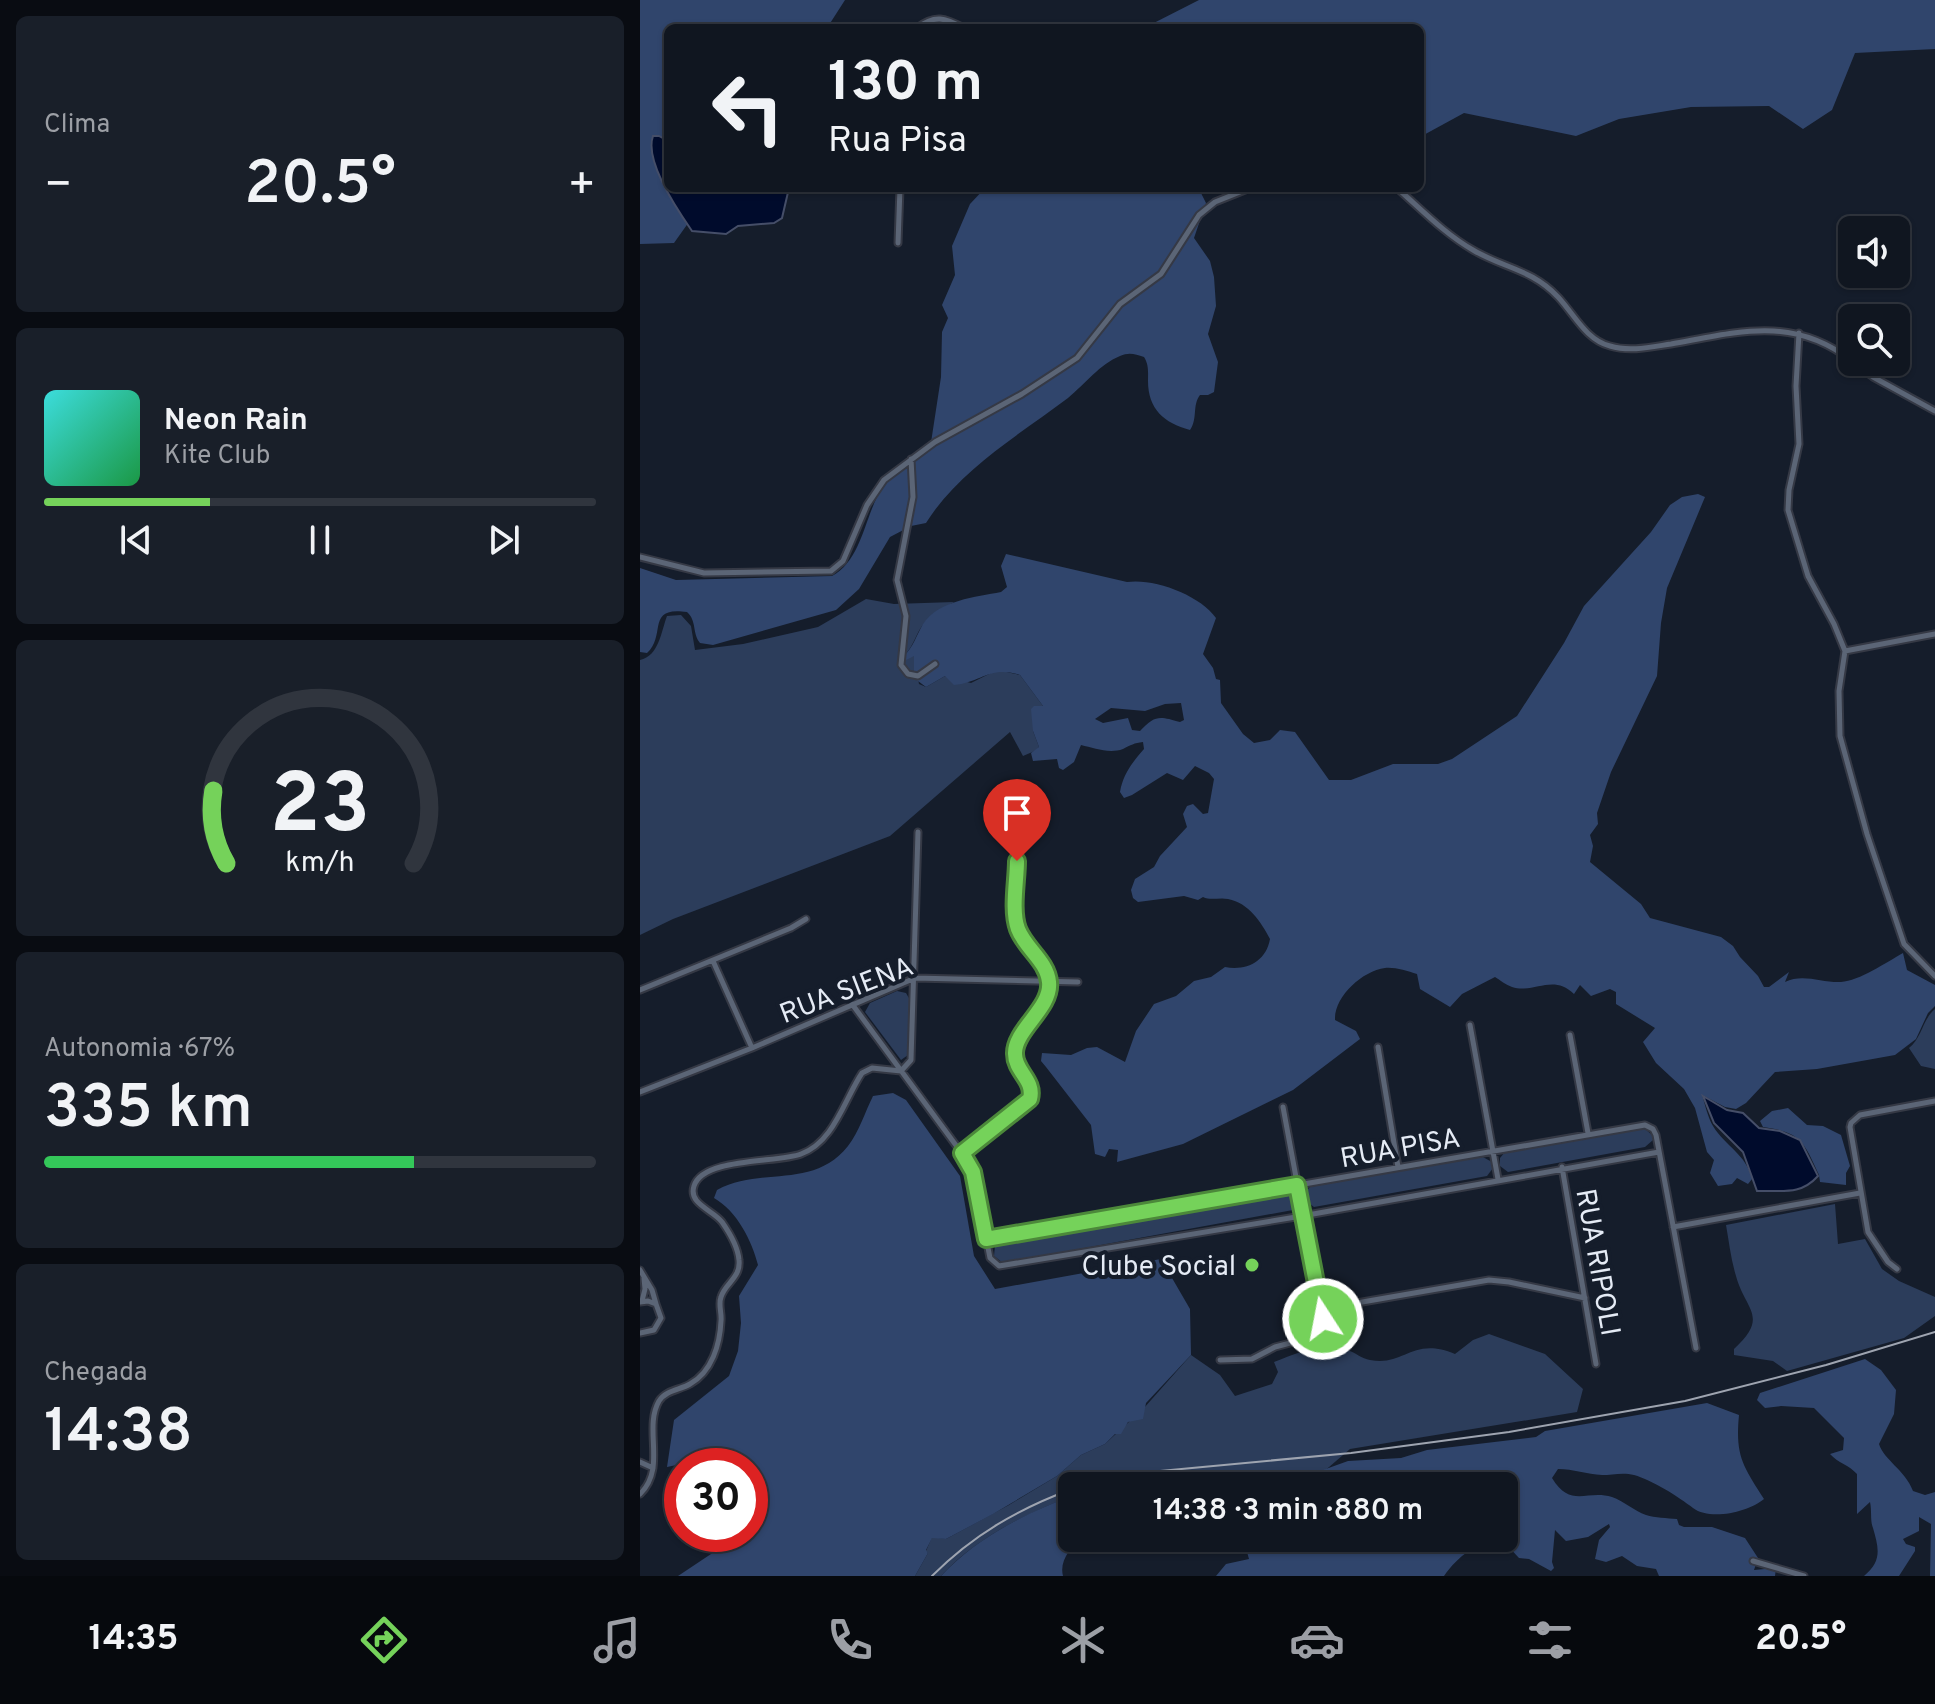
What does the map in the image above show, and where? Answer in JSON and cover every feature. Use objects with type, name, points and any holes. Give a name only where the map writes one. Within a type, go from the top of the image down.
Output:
[{"type":"street","points":[[924,24],[941,17],[956,24]]},
{"type":"street","points":[[898,243],[900,192]]},
{"type":"street","points":[[640,557],[704,573],[831,571],[843,561],[878,487],[911,458],[967,422],[1022,394],[1077,358],[1120,304],[1161,274],[1199,215],[1215,202],[1240,192]]},
{"type":"street","points":[[1402,192],[1473,251],[1542,281],[1597,342],[1629,349],[1765,329],[1799,333],[1838,352]]},
{"type":"street","points":[[1799,333],[1796,386],[1798,458],[1789,490],[1788,510],[1808,576],[1845,651],[1838,706],[1842,749],[1850,780],[1904,944],[1935,976]]},
{"type":"street","points":[[1873,376],[1934,409]]},
{"type":"street","points":[[911,458],[913,497],[897,580],[906,616],[901,665],[908,674],[918,676],[935,664]]},
{"type":"street","points":[[1845,651],[1935,634]]},
{"type":"street","points":[[962,1153],[1030,1099],[1030,1084],[1014,1055],[1016,1045],[1046,999],[1049,981],[1040,960],[1018,929],[1018,833],[1012,799],[1006,789]]},
{"type":"street","points":[[640,1494],[647,1488],[653,1468],[655,1418],[659,1402],[664,1396],[690,1385],[709,1364],[720,1334],[721,1297],[735,1279],[739,1267],[736,1249],[721,1220],[697,1202],[693,1194],[695,1183],[705,1174],[728,1165],[805,1153],[828,1134],[862,1073],[872,1068],[901,1071],[909,1065],[913,1053],[918,832]]},
{"type":"street","points":[[640,990],[806,919]]},
{"type":"street","points":[[713,961],[752,1048]]},
{"type":"street","name":"RUA SIENA","points":[[640,1092],[915,978],[1078,982]]},
{"type":"street","points":[[852,1004],[973,1172],[990,1258],[996,1264],[1004,1266],[1302,1216],[1659,1152],[1696,1348]]},
{"type":"street","points":[[1470,1025],[1498,1179]]},
{"type":"street","points":[[1570,1035],[1588,1133]]},
{"type":"street","points":[[1378,1047],[1398,1167]]},
{"type":"street","points":[[1897,1269],[1888,1262],[1868,1232],[1850,1133],[1851,1123],[1866,1114],[1935,1101]]},
{"type":"street","points":[[1220,1360],[1252,1359],[1284,1344],[1313,1337],[1321,1328],[1322,1309],[1283,1107]]},
{"type":"street","name":"RUA PISA","points":[[986,1239],[1645,1125],[1653,1129],[1659,1152]]},
{"type":"street","name":"RUA RIPOLI","points":[[1562,1167],[1596,1364]]},
{"type":"street","points":[[1673,1227],[1860,1193]]},
{"type":"street","points":[[640,1270],[661,1313],[659,1326],[640,1333]]},
{"type":"street","points":[[643,1277],[645,1289],[641,1302],[656,1304]]},
{"type":"street","points":[[1322,1309],[1489,1280],[1585,1298]]},
{"type":"street","points":[[640,1462],[653,1468]]},
{"type":"street","points":[[1753,1561],[1804,1576]]},
{"type":"shaded area","points":[[640,0],[845,0],[830,24],[664,24],[664,192],[710,192],[674,243],[640,244]]},
{"type":"shaded area","points":[[1199,0],[1935,0],[1935,49],[1855,53],[1832,110],[1803,129],[1769,106],[1691,107],[1619,119],[1576,136],[1464,113],[1424,135],[1424,24],[1152,24]]},
{"type":"shaded area","points":[[653,136],[664,139],[664,184],[653,159]]},
{"type":"shaded area","points":[[668,192],[788,192],[782,218],[774,223],[738,226],[726,234],[692,231]]},
{"type":"shaded area","points":[[981,192],[1200,192],[1206,203],[1194,238],[1210,261],[1214,277],[1216,306],[1208,334],[1218,362],[1214,392],[1200,395],[1190,430],[1165,419],[1154,407],[1144,357],[1132,354],[1120,356],[973,470],[955,486],[926,523],[911,526],[890,537],[859,589],[836,610],[713,645],[700,643],[687,612],[674,611],[661,618],[653,646],[647,653],[640,652],[640,568],[676,580],[832,576],[849,561],[882,488],[901,469],[930,449],[941,377],[942,332],[948,318],[942,305],[955,275],[952,246],[970,204]]},
{"type":"shaded area","points":[[1698,494],[1705,497],[1667,588],[1657,676],[1611,772],[1597,813],[1598,824],[1590,835],[1593,846],[1590,862],[1641,904],[1650,918],[1721,937],[1733,946],[1764,987],[1769,987],[1789,972],[1785,982],[1799,978],[1848,981],[1903,953],[1907,970],[1935,985],[1935,1006],[1928,1013],[1916,1039],[1895,1055],[1817,1069],[1775,1072],[1746,1103],[1736,1109],[1702,1095],[1713,1126],[1741,1157],[1752,1179],[1748,1184],[1737,1178],[1732,1184],[1718,1186],[1710,1173],[1714,1160],[1707,1152],[1695,1108],[1684,1089],[1656,1063],[1643,1042],[1655,1028],[1616,1004],[1616,992],[1610,989],[1591,996],[1580,985],[1574,994],[1551,984],[1520,988],[1495,977],[1462,994],[1450,1007],[1420,989],[1417,974],[1385,968],[1367,974],[1351,986],[1336,1011],[1335,1020],[1356,1031],[1360,1039],[1293,1090],[1183,1144],[1117,1162],[1118,1150],[1109,1149],[1105,1157],[1095,1154],[1091,1125],[1041,1061],[1042,1053],[1071,1055],[1097,1047],[1125,1062],[1136,1031],[1154,1004],[1176,996],[1194,981],[1211,977],[1225,967],[1240,968],[1254,963],[1264,954],[1270,939],[1254,914],[1235,901],[1203,897],[1198,900],[1184,896],[1138,902],[1133,898],[1131,890],[1135,879],[1154,867],[1187,827],[1183,814],[1187,806],[1193,804],[1203,814],[1208,813],[1214,779],[1209,773],[1195,766],[1183,780],[1167,773],[1124,798],[1120,792],[1123,780],[1144,749],[1143,742],[1112,751],[1081,745],[1074,762],[1063,770],[1059,768],[1057,759],[1033,761],[1031,753],[1039,747],[1033,731],[1031,709],[1043,706],[1020,675],[993,673],[954,685],[945,676],[926,687],[914,678],[914,656],[904,661],[903,657],[930,616],[959,601],[1001,592],[1007,587],[1001,566],[1006,554],[1176,590],[1199,602],[1216,618],[1203,654],[1213,668],[1216,679],[1220,680],[1221,703],[1243,734],[1254,743],[1270,740],[1280,730],[1295,732],[1329,780],[1351,780],[1393,764],[1438,764],[1452,759],[1517,716],[1584,606],[1651,532],[1670,505],[1682,497]],"holes":[[[1181,703],[1184,720],[1158,718],[1140,731],[1132,730],[1128,718],[1103,723],[1095,719],[1111,708],[1145,711],[1165,704]]]},
{"type":"shaded area","points":[[866,599],[894,604],[954,602],[928,619],[903,657],[914,655],[919,684],[926,687],[945,676],[971,683],[997,670],[1020,675],[1043,706],[1033,731],[1039,747],[1037,750],[1023,756],[1010,732],[890,836],[673,919],[640,935],[640,660],[655,649],[667,616],[681,615],[691,626],[695,650],[743,644],[818,627]]},
{"type":"shaded area","points":[[897,991],[906,993],[910,1000],[908,1055],[901,1060],[865,1012],[870,1003]]},
{"type":"shaded area","points":[[1935,1009],[1935,1069],[1921,1066],[1909,1048]]},
{"type":"shaded area","points":[[893,1093],[906,1100],[960,1176],[974,1256],[995,1289],[1161,1259],[1190,1309],[1191,1355],[1146,1403],[1143,1419],[1128,1422],[1121,1434],[1115,1434],[1105,1444],[1081,1455],[1057,1476],[993,1514],[946,1539],[932,1538],[926,1550],[928,1553],[915,1576],[678,1576],[714,1552],[768,1552],[768,1448],[670,1448],[674,1420],[729,1376],[738,1351],[741,1323],[739,1296],[758,1265],[742,1227],[730,1211],[714,1198],[717,1190],[752,1179],[803,1173],[834,1160],[848,1146],[859,1128],[873,1096]]},
{"type":"shaded area","points":[[1703,1096],[1727,1110],[1743,1113],[1759,1128],[1780,1131],[1800,1140],[1818,1176],[1797,1189],[1757,1191],[1743,1152],[1714,1123]]},
{"type":"shaded area","points":[[1788,1108],[1807,1125],[1823,1126],[1841,1135],[1850,1166],[1846,1173],[1846,1185],[1820,1182],[1800,1140],[1786,1132],[1763,1127],[1760,1121],[1772,1111]]},
{"type":"shaded area","points":[[1643,1127],[1653,1140],[1645,1147],[1508,1172],[1500,1166],[1500,1158],[1505,1152]]},
{"type":"shaded area","points":[[1481,1156],[1492,1162],[1493,1168],[1487,1176],[1314,1207],[1306,1201],[1306,1191],[1310,1187]]},
{"type":"shaded area","points":[[1287,1191],[1297,1198],[1293,1210],[1003,1263],[994,1256],[995,1246],[999,1243]]},
{"type":"shaded area","points":[[1835,1204],[1838,1244],[1865,1239],[1882,1269],[1899,1281],[1935,1297],[1935,1316],[1904,1338],[1787,1371],[1773,1361],[1734,1355],[1734,1349],[1745,1338],[1753,1320],[1734,1270],[1726,1225]]},
{"type":"shaded area","points":[[1489,1334],[1545,1354],[1583,1389],[1577,1412],[1350,1449],[1323,1472],[1062,1472],[1081,1455],[1105,1444],[1144,1408],[1191,1355],[1220,1375],[1235,1396],[1272,1384],[1278,1372],[1274,1362],[1310,1350],[1338,1348],[1382,1361],[1428,1348],[1455,1354],[1473,1340]]},
{"type":"shaded area","points":[[1865,1359],[1881,1370],[1896,1390],[1894,1414],[1879,1444],[1882,1450],[1913,1491],[1925,1495],[1935,1492],[1935,1576],[1930,1576],[1931,1524],[1919,1517],[1919,1531],[1903,1539],[1906,1544],[1915,1547],[1915,1551],[1899,1576],[1864,1576],[1876,1560],[1877,1542],[1870,1502],[1857,1514],[1857,1474],[1830,1454],[1843,1450],[1844,1438],[1814,1408],[1765,1408],[1757,1400],[1760,1393]]},
{"type":"shaded area","points":[[1707,1403],[1739,1415],[1738,1441],[1742,1460],[1764,1499],[1749,1508],[1719,1514],[1700,1512],[1657,1485],[1630,1474],[1602,1475],[1558,1469],[1552,1478],[1573,1496],[1612,1497],[1646,1515],[1677,1519],[1679,1525],[1684,1527],[1712,1527],[1745,1538],[1758,1558],[1754,1570],[1776,1568],[1775,1576],[1659,1576],[1656,1569],[1637,1566],[1622,1556],[1606,1562],[1595,1559],[1599,1540],[1610,1527],[1609,1524],[1588,1537],[1566,1541],[1555,1530],[1554,1568],[1551,1571],[1529,1559],[1519,1558],[1513,1552],[1518,1552],[1518,1472],[1322,1472],[1348,1461],[1401,1458],[1427,1450],[1536,1437],[1545,1431]]},
{"type":"shaded area","points":[[1057,1476],[1058,1502],[1002,1528],[970,1550],[941,1576],[915,1576],[928,1553],[926,1551],[932,1537],[946,1539]]},
{"type":"shaded area","points":[[1058,1501],[1058,1552],[1069,1552],[1063,1565],[1063,1576],[941,1576],[969,1550],[1036,1510]]},
{"type":"shaded area","points":[[1247,1552],[1469,1552],[1444,1576],[1216,1576],[1226,1564],[1249,1559]]},
{"type":"railway","points":[[1149,1472],[1351,1453],[1509,1432],[1685,1401],[1826,1365],[1935,1332]]},
{"type":"railway","points":[[932,1576],[997,1525],[1058,1495]]},
{"type":"place","name":"Clube Social","points":[[1252,1265]]},
{"type":"route","points":[[1017,861],[1018,929],[1040,960],[1049,988],[1046,999],[1016,1045],[1014,1055],[1032,1089],[1030,1099],[962,1153],[973,1172],[986,1239],[1297,1185],[1323,1319]]}]
